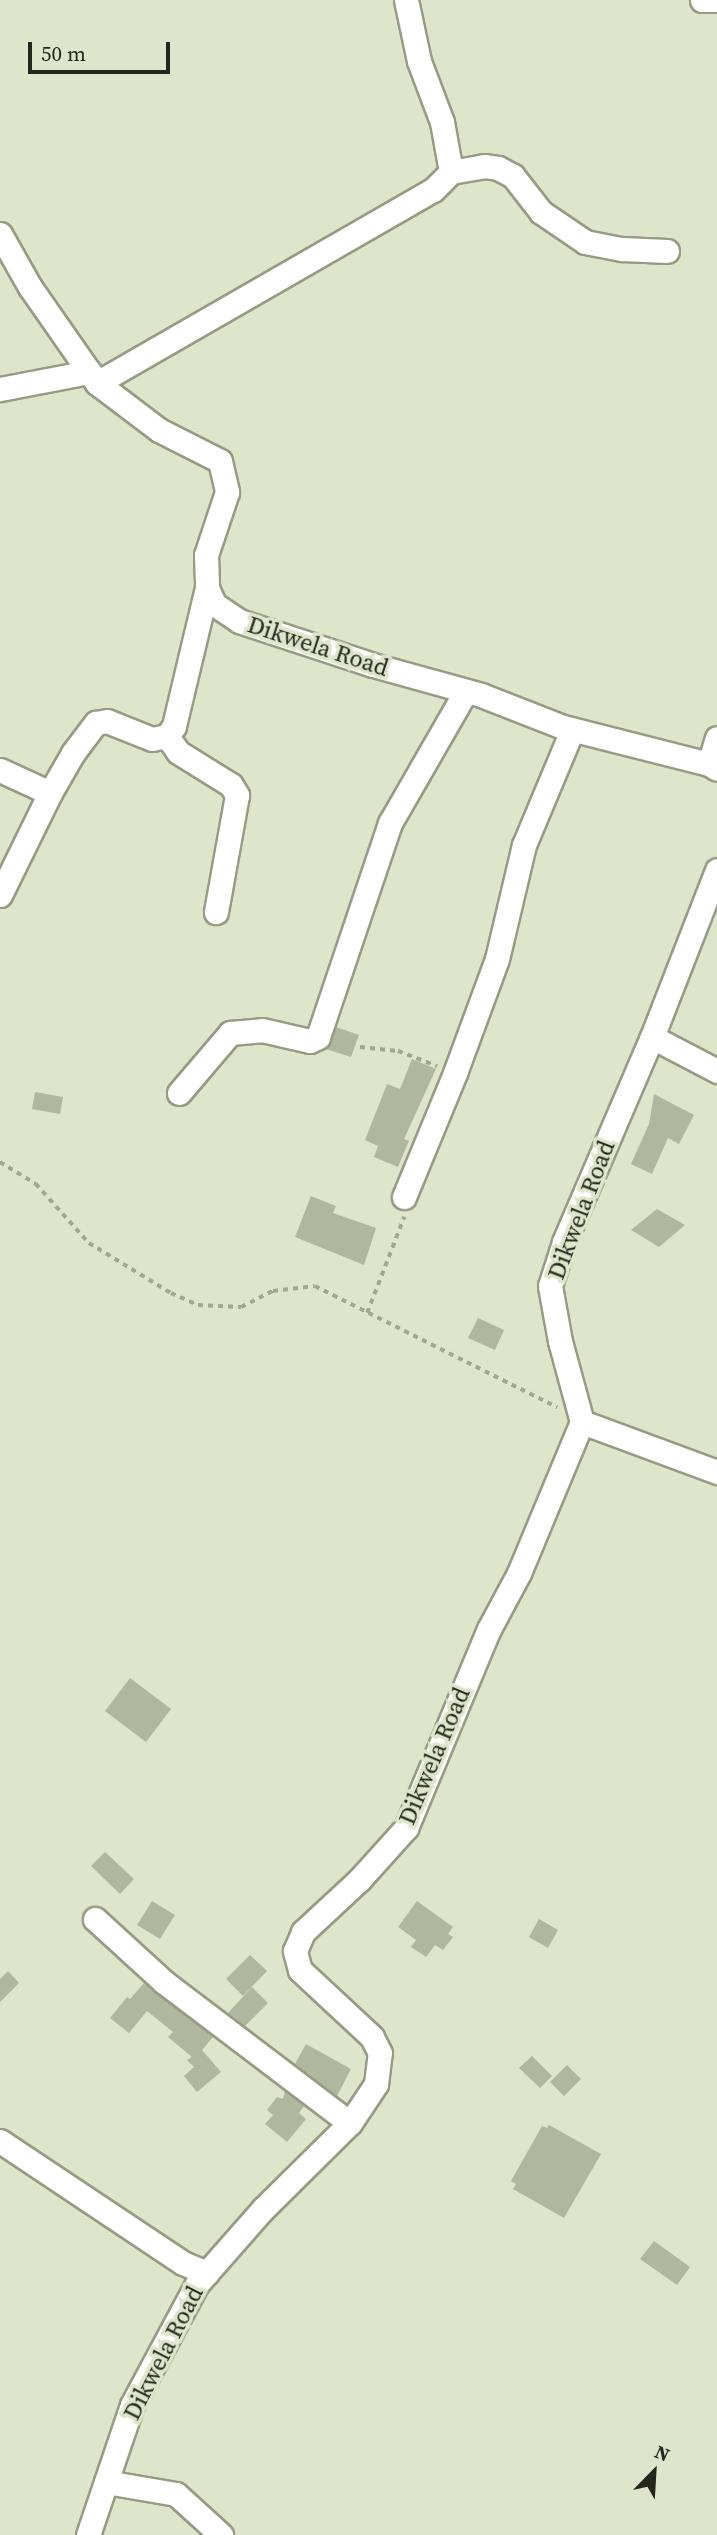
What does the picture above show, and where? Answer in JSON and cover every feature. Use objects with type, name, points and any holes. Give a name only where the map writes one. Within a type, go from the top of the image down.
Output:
[{"type":"street","points":[[406,0],[419,61],[442,122],[451,172]]},
{"type":"street","points":[[702,0],[717,0]]},
{"type":"street","points":[[0,389],[93,377],[433,190],[451,172],[484,166],[498,168],[513,176],[541,212],[585,242],[622,249],[667,251]]},
{"type":"street","points":[[0,234],[30,287],[93,377],[159,430],[220,461],[227,492],[206,555],[207,588],[174,726],[167,736],[152,739],[107,721],[96,723],[73,753],[50,793],[0,895]]},
{"type":"street","name":"Dikwela Road","points":[[207,588],[214,604],[239,621],[373,665],[466,691],[572,730],[713,766]]},
{"type":"street","points":[[179,1093],[230,1033],[262,1030],[310,1041],[318,1037],[390,823],[466,691]]},
{"type":"street","points":[[404,1197],[455,1073],[497,959],[524,845],[572,730]]},
{"type":"street","points":[[167,736],[178,752],[231,785],[237,795],[216,912]]},
{"type":"street","points":[[713,766],[717,738]]},
{"type":"street","points":[[0,770],[50,793]]},
{"type":"street","name":"Dikwela Road","points":[[88,2535],[132,2405],[197,2284],[263,2209],[350,2123],[376,2084],[380,2053],[372,2037],[300,1970],[295,1951],[303,1932],[360,1879],[406,1828],[489,1629],[519,1573],[582,1423],[560,1341],[550,1286],[564,1242],[652,1037],[717,870]]},
{"type":"street","points":[[652,1037],[717,1071]]},
{"type":"street","points":[[582,1423],[717,1472]]},
{"type":"street","points":[[95,1919],[164,1982],[350,2123]]},
{"type":"street","points":[[0,2141],[183,2263],[207,2273]]},
{"type":"street","points":[[106,2482],[176,2494],[221,2535]]},
{"type":"path","points":[[360,1047],[398,1051],[455,1073]]},
{"type":"path","points":[[0,1162],[36,1184],[89,1243],[134,1273],[198,1305],[241,1307],[273,1292],[315,1286],[582,1423]]},
{"type":"path","points":[[367,1313],[406,1212],[404,1197]]},
{"type":"building","points":[[336,1027],[359,1035],[351,1057],[326,1049]]},
{"type":"building","points":[[412,1059],[436,1069],[404,1139],[409,1141],[398,1167],[374,1157],[378,1146],[365,1140],[387,1084],[400,1089]]},
{"type":"building","points":[[35,1092],[63,1097],[60,1114],[32,1109]]},
{"type":"building","points":[[654,1094],[694,1115],[679,1144],[668,1138],[652,1174],[631,1164],[649,1124]]},
{"type":"building","points":[[311,1196],[336,1206],[333,1213],[376,1228],[364,1265],[295,1237]]},
{"type":"building","points":[[657,1209],[685,1225],[659,1247],[631,1230]]},
{"type":"building","points":[[478,1318],[504,1330],[495,1350],[468,1338]]},
{"type":"building","points":[[130,1678],[171,1709],[146,1742],[105,1711]]},
{"type":"building","points":[[105,1852],[134,1879],[120,1894],[91,1866]]},
{"type":"building","points":[[152,1901],[175,1915],[160,1939],[137,1925]]},
{"type":"building","points":[[417,1901],[453,1927],[448,1934],[453,1937],[443,1950],[435,1945],[426,1957],[411,1947],[416,1940],[398,1927]]},
{"type":"building","points":[[539,1919],[558,1930],[548,1948],[529,1937]]},
{"type":"building","points":[[250,1955],[267,1971],[243,1996],[226,1979]]},
{"type":"building","points":[[8,1971],[19,1983],[0,2002],[0,1979]]},
{"type":"building","points":[[144,1983],[213,2037],[202,2050],[221,2072],[197,2092],[184,2076],[194,2067],[187,2060],[192,2057],[168,2037],[173,2032],[147,2011],[129,2033],[110,2018],[127,1997],[130,1999]]},
{"type":"building","points":[[252,1987],[268,2003],[245,2026],[228,2013]]},
{"type":"building","points":[[306,2044],[351,2069],[337,2096],[295,2064]]},
{"type":"building","points":[[532,2056],[552,2076],[540,2088],[519,2068]]},
{"type":"building","points":[[567,2065],[581,2079],[564,2096],[550,2082]]},
{"type":"building","points":[[285,2091],[304,2106],[299,2113],[306,2119],[287,2142],[265,2124],[273,2115],[267,2110],[277,2097],[283,2099]]},
{"type":"building","points":[[549,2125],[601,2154],[564,2218],[513,2189],[516,2184],[511,2181],[542,2126],[547,2128]]},
{"type":"building","points":[[654,2241],[690,2267],[677,2285],[640,2259]]}]
